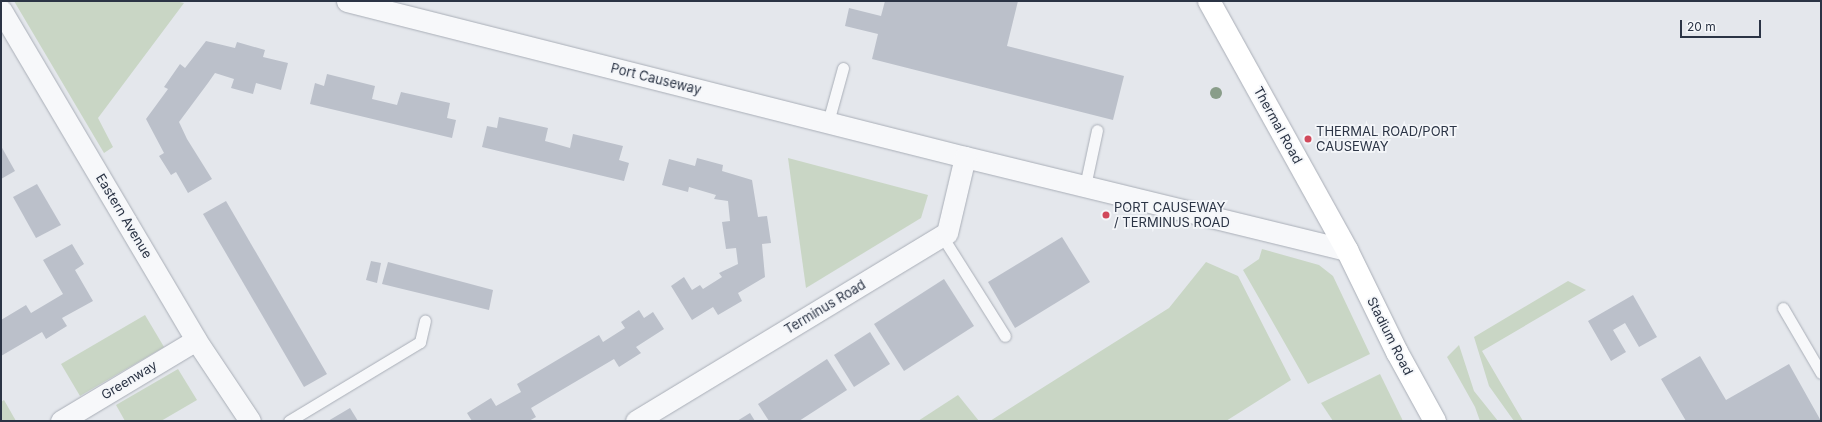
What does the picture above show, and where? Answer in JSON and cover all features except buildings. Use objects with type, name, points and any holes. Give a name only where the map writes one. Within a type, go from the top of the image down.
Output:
[{"type":"street","name":"Port Causeway","points":[[347,1],[965,158],[1295,238],[1345,248]]},
{"type":"street","name":"Thermal Road","points":[[1209,1],[1345,248]]},
{"type":"street","name":"Eastern Avenue","points":[[1,10],[196,340],[250,421]]},
{"type":"street","points":[[942,236],[947,233],[965,158]]},
{"type":"street","name":"Terminus Road","points":[[636,421],[942,236]]},
{"type":"street","name":"Stadium Road","points":[[1345,248],[1435,421]]},
{"type":"street","name":"Greenway","points":[[61,421],[196,340]]},
{"type":"lane","points":[[828,122],[843,68]]},
{"type":"lane","points":[[1085,186],[1097,130]]},
{"type":"lane","points":[[942,236],[1006,336]]},
{"type":"lane","points":[[1783,308],[1821,373]]},
{"type":"lane","points":[[289,421],[420,342],[425,321]]},
{"type":"green space","points":[[14,1],[175,1],[184,3],[98,118],[113,147],[104,153]]},
{"type":"green space","points":[[788,158],[928,195],[921,218],[806,288]]},
{"type":"green space","points":[[1262,249],[1319,265],[1333,276],[1370,354],[1308,384],[1243,270],[1259,259]]},
{"type":"green space","points":[[1206,262],[1238,276],[1291,380],[1226,421],[990,421],[1169,308]]},
{"type":"green space","points":[[1568,281],[1586,290],[1482,351],[1523,421],[1514,421],[1489,386],[1474,337]]},
{"type":"green space","points":[[145,315],[164,347],[80,396],[61,364]]},
{"type":"green space","points":[[1459,345],[1474,391],[1498,421],[1480,421],[1475,407],[1447,357]]},
{"type":"green space","points":[[178,369],[197,400],[161,421],[125,421],[116,405]]},
{"type":"green space","points":[[1380,374],[1403,421],[1333,421],[1321,403]]},
{"type":"green space","points":[[958,395],[979,421],[918,421]]},
{"type":"green space","points":[[4,400],[16,421],[1,421],[1,402]]},
{"type":"place","name":"THERMAL ROAD/PORT CAUSEWAY","points":[[1308,139]]},
{"type":"place","name":"PORT CAUSEWAY / TERMINUS ROAD","points":[[1106,215]]}]
